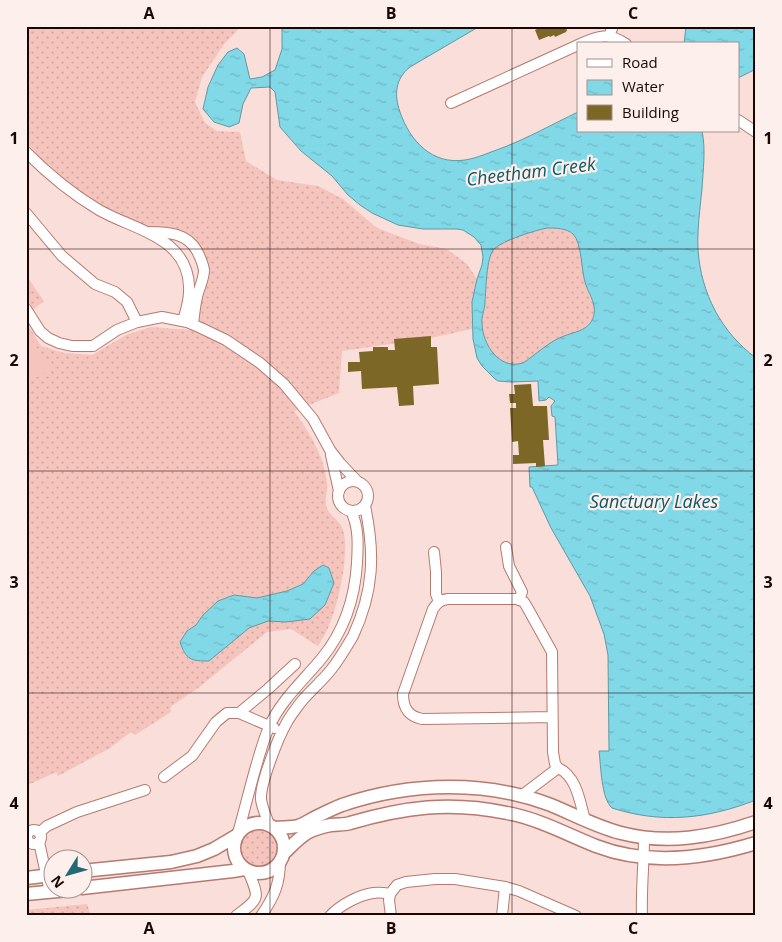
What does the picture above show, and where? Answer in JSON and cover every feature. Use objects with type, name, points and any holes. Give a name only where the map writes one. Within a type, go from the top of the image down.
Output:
[{"type":"street","points":[[584,42],[611,31],[616,38],[623,42]]},
{"type":"street","points":[[451,103],[577,45]]},
{"type":"street","points":[[740,121],[756,132]]},
{"type":"street","points":[[26,152],[46,172],[73,194],[99,210],[149,232],[164,241],[182,259],[188,271],[190,287],[188,322]]},
{"type":"street","points":[[26,213],[62,256],[96,284],[115,292],[127,302],[137,322]]},
{"type":"street","points":[[149,232],[168,232],[181,235],[194,246],[201,258],[204,270],[201,286],[188,322]]},
{"type":"street","points":[[182,259],[194,246]]},
{"type":"street","points":[[26,309],[40,331],[48,338],[72,346],[93,346],[117,330],[137,322],[162,317],[188,322],[226,340],[260,363],[284,384],[312,419],[340,463],[356,480],[367,488],[369,498],[361,509],[351,511],[342,506],[339,501],[330,450]]},
{"type":"street","points":[[338,491],[347,481],[356,480]]},
{"type":"street","points":[[261,916],[277,886],[284,846],[280,833],[272,826],[262,806],[261,794],[270,762],[287,722],[338,661],[352,637],[362,614],[369,586],[371,562],[371,544],[365,506]]},
{"type":"street","points":[[236,916],[251,905],[256,896],[256,890],[246,870],[235,858],[233,843],[269,726],[283,703],[330,648],[340,630],[354,588],[358,545],[356,522],[351,511]]},
{"type":"street","points":[[506,547],[509,566],[522,592],[519,600]]},
{"type":"street","points":[[434,552],[436,594],[439,602]]},
{"type":"street","points":[[552,717],[422,719],[408,712],[403,703],[403,694],[433,609],[439,602],[448,599],[519,600],[524,602],[552,652],[552,717],[555,764],[558,768],[564,770],[573,782],[585,820]]},
{"type":"street","points":[[340,630],[352,637]]},
{"type":"street","points":[[240,713],[268,690],[294,664]]},
{"type":"street","points":[[164,777],[192,756],[210,730],[227,713],[240,713],[283,730]]},
{"type":"street","points":[[519,815],[521,796],[558,768]]},
{"type":"street","points":[[92,870],[171,862],[190,858],[214,849],[237,834],[244,826],[252,823],[261,822],[272,826],[296,826],[328,811],[371,796],[405,790],[441,787],[494,791],[521,796],[549,804],[603,828],[644,838],[693,838],[725,832],[756,822]]},
{"type":"street","points":[[42,856],[31,839],[47,826],[78,812],[146,790]]},
{"type":"street","points":[[92,887],[233,871],[246,870],[263,873],[276,866],[304,834],[314,829],[348,824],[375,815],[424,807],[458,807],[519,815],[554,827],[596,846],[622,854],[662,859],[725,852],[756,843]]},
{"type":"street","points":[[596,846],[603,828]]},
{"type":"street","points":[[642,916],[644,838]]},
{"type":"street","points":[[26,878],[42,876]]},
{"type":"street","points":[[391,916],[390,894],[397,885],[406,882],[435,879],[455,879],[505,887],[519,891],[576,916]]},
{"type":"street","points":[[502,916],[505,887]]},
{"type":"street","points":[[26,894],[42,893]]},
{"type":"street","points":[[330,916],[337,909],[353,900],[373,893],[390,894]]},
{"type":"shaded area","points":[[53,26],[242,26],[225,43],[202,77],[195,102],[205,123],[217,131],[240,132],[246,161],[277,180],[318,186],[343,199],[377,228],[419,244],[447,249],[467,264],[477,279],[472,302],[472,329],[426,339],[342,351],[339,393],[294,411],[310,436],[323,463],[327,483],[327,509],[341,526],[345,539],[344,563],[337,602],[329,626],[318,646],[291,629],[267,632],[198,688],[173,705],[170,708],[171,712],[135,735],[132,732],[110,748],[58,776],[56,772],[26,786],[26,322],[41,346],[64,353],[92,355],[126,335],[151,327],[191,330],[198,313],[207,268],[181,233],[140,225],[108,211],[80,193],[48,167],[26,142],[26,28],[50,28]],"holes":[[[329,568],[334,583],[325,605],[286,622],[268,621],[249,628],[209,661],[193,660],[184,653],[180,642],[187,631],[196,625],[203,615],[219,601],[234,595],[257,598],[287,591],[303,584],[314,571]]]},
{"type":"shaded area","points":[[547,228],[567,231],[576,238],[584,279],[593,304],[594,316],[582,330],[523,363],[507,363],[494,354],[485,340],[483,332],[482,318],[486,298],[489,259],[494,249],[505,242]]},
{"type":"shaded area","points":[[26,275],[44,301],[26,315]]},
{"type":"shaded area","points":[[26,331],[50,369],[26,384]]},
{"type":"shaded area","points":[[253,828],[269,831],[278,843],[277,854],[271,864],[262,868],[253,867],[245,862],[239,854],[238,845],[242,836]]},
{"type":"shaded area","points":[[87,904],[91,916],[26,916],[26,910]]},
{"type":"water","name":"Sanctuary Lakes","points":[[282,26],[480,26],[410,67],[399,82],[397,99],[404,123],[416,141],[433,155],[453,161],[479,156],[521,140],[577,112],[577,132],[702,132],[704,160],[698,227],[698,250],[703,281],[708,296],[723,324],[744,348],[756,358],[756,800],[720,812],[667,818],[631,813],[612,808],[608,803],[601,773],[599,751],[609,751],[608,655],[604,634],[590,596],[551,528],[532,487],[530,487],[529,467],[558,465],[555,417],[552,416],[551,406],[555,401],[549,397],[546,400],[539,401],[538,381],[498,381],[482,366],[477,358],[473,339],[472,302],[483,257],[481,245],[474,237],[463,230],[457,229],[423,229],[398,225],[360,205],[348,195],[332,176],[301,151],[280,127],[275,92],[270,87],[251,88],[243,104],[239,123],[229,127],[214,122],[203,109],[208,87],[218,65],[228,52],[237,48],[244,54],[250,79],[262,77],[275,70],[282,49]],"holes":[[[547,228],[561,229],[573,234],[578,243],[585,282],[593,304],[594,316],[586,327],[553,341],[523,363],[507,363],[494,354],[485,340],[483,332],[482,319],[491,253],[494,249],[511,239]]]},
{"type":"water","points":[[686,26],[756,26],[756,69],[740,77],[740,42],[684,42]]},
{"type":"water","points":[[323,565],[329,568],[334,583],[325,605],[310,619],[286,622],[268,621],[249,628],[209,661],[193,660],[185,653],[180,642],[187,631],[196,625],[203,615],[218,601],[234,595],[257,598],[287,591],[303,584],[314,571]]},
{"type":"building","points":[[543,26],[565,26],[567,30],[555,37],[554,35],[539,40],[535,30]]},
{"type":"building","points":[[431,336],[431,347],[437,347],[439,384],[413,386],[414,405],[399,406],[397,387],[362,389],[361,371],[348,372],[348,362],[360,362],[359,352],[373,351],[373,347],[388,347],[388,350],[395,350],[394,339]]},
{"type":"building","points":[[531,384],[533,406],[547,406],[549,440],[543,440],[545,466],[536,467],[536,463],[513,464],[513,455],[519,455],[518,441],[512,442],[510,408],[516,408],[516,403],[510,403],[509,394],[515,394],[514,385]]},
{"type":"water label","name":"Cheetham Creek","points":[[531,172]]}]
